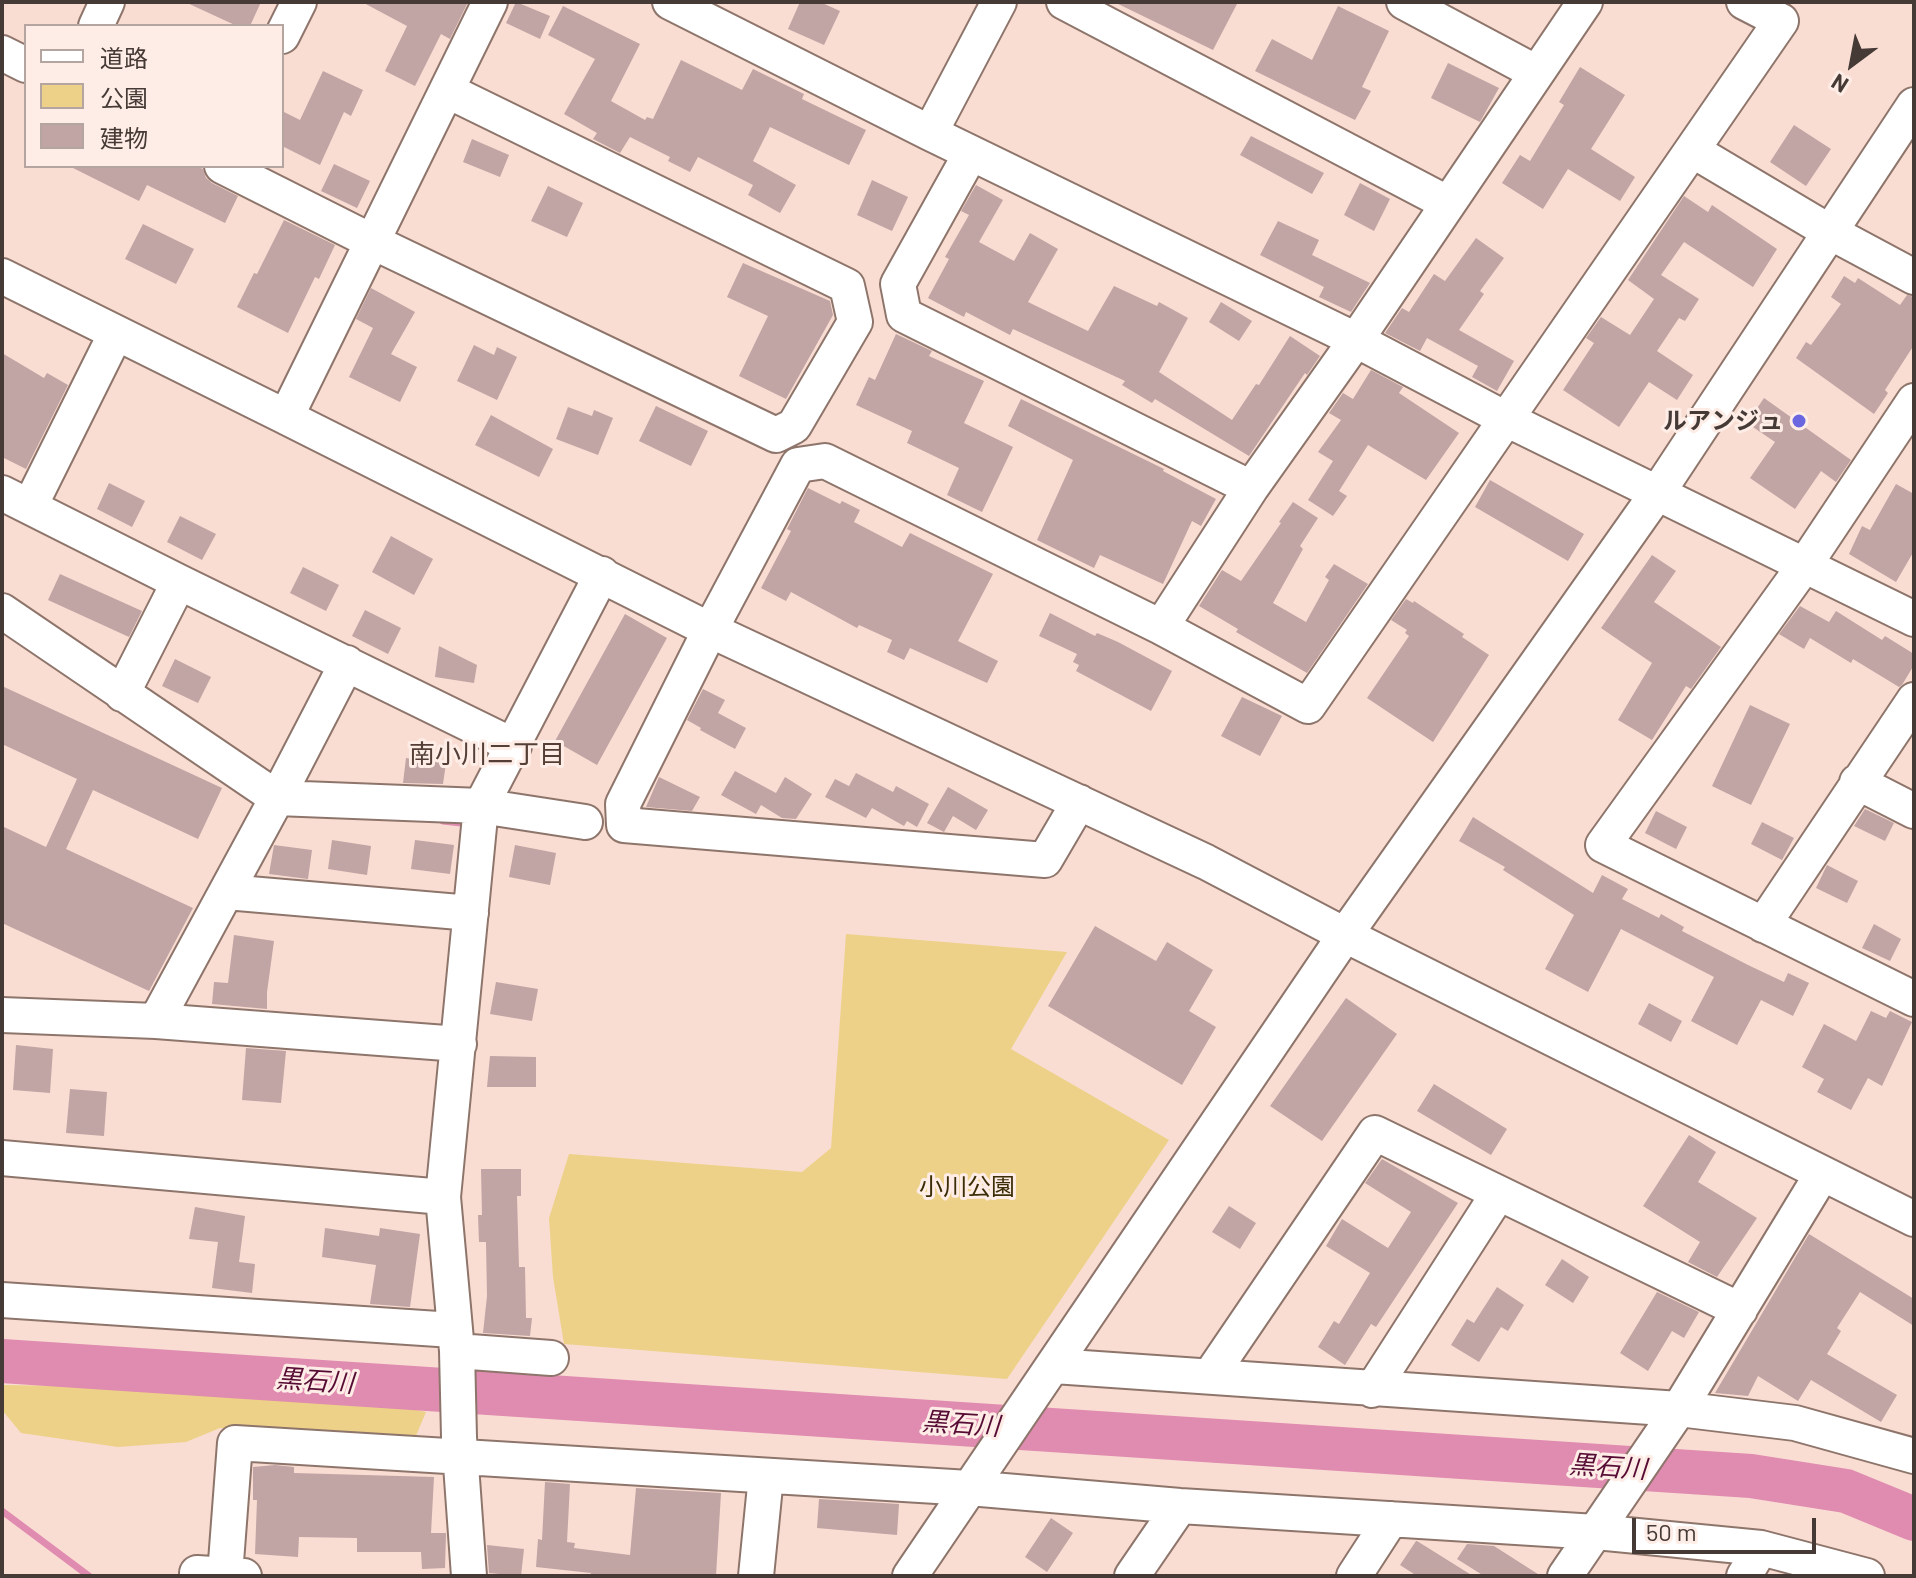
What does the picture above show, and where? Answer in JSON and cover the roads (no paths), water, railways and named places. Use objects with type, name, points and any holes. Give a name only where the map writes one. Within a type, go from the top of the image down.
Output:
[{"type":"street","points":[[97,24],[107,2]]},
{"type":"street","points":[[284,32],[299,2]]},
{"type":"street","points":[[286,417],[490,2]]},
{"type":"street","points":[[670,2],[1914,619]]},
{"type":"street","points":[[930,133],[999,2]]},
{"type":"street","points":[[1064,2],[1447,203]]},
{"type":"street","points":[[1404,2],[1535,72]]},
{"type":"street","points":[[1161,627],[1251,488],[1356,340],[1585,2]]},
{"type":"street","points":[[1079,802],[1045,860],[624,825],[623,804],[710,630],[798,465],[825,461],[1161,627],[1308,706],[1781,21],[1744,2]]},
{"type":"street","points":[[2,53],[24,64]]},
{"type":"street","points":[[226,168],[776,435],[794,426],[855,322],[847,286],[448,91]]},
{"type":"street","points":[[910,1576],[1345,935],[1658,492],[1914,105]]},
{"type":"street","points":[[1692,150],[1830,232],[1914,277]]},
{"type":"street","points":[[971,153],[898,284],[904,315],[1251,488]]},
{"type":"street","points":[[2,276],[710,630],[1206,862],[1345,935],[1914,1219]]},
{"type":"street","points":[[116,333],[16,500],[514,746]]},
{"type":"street","points":[[1914,401],[1804,566],[1603,845],[1914,999]]},
{"type":"street","points":[[469,1576],[456,1349],[443,1197],[481,806],[602,574]]},
{"type":"street","points":[[122,694],[179,582]]},
{"type":"street","points":[[2,611],[277,798],[481,806],[585,822]]},
{"type":"street","points":[[156,1021],[347,663]]},
{"type":"street","points":[[1763,925],[1914,700]]},
{"type":"street","points":[[1857,782],[1914,811]]},
{"type":"street","points":[[226,892],[471,913]]},
{"type":"street","points":[[2,1015],[156,1021],[459,1044]]},
{"type":"street","points":[[1210,1376],[1375,1133],[1740,1310]]},
{"type":"street","points":[[2,1158],[443,1197]]},
{"type":"street","points":[[1565,1576],[1679,1409],[1822,1174]]},
{"type":"street","points":[[1372,1390],[1498,1194]]},
{"type":"street","points":[[2,1300],[551,1358]]},
{"type":"street","points":[[1054,1366],[1679,1409],[1795,1423],[1914,1456]]},
{"type":"street","points":[[225,1575],[235,1443],[460,1446],[766,1476],[975,1480],[1180,1506],[1391,1519],[1600,1526],[1752,1562],[1867,1576]]},
{"type":"street","points":[[756,1576],[766,1476]]},
{"type":"street","points":[[1132,1576],[1180,1506]]},
{"type":"street","points":[[1354,1576],[1391,1519]]},
{"type":"street","points":[[197,1576],[197,1573],[244,1576]]},
{"type":"waterway","points":[[443,821],[461,823]]},
{"type":"waterway","name":"黒石川","points":[[2,1361],[1751,1476],[1846,1491],[1914,1519]]},
{"type":"waterway","points":[[2,1511],[89,1576]]},
{"type":"place","name":"ルアンジュ","points":[[1799,421]]},
{"type":"district","name":"南小川二丁目","points":[[487,754]]},
{"type":"park label","name":"小川公園","points":[[967,1187]]}]
